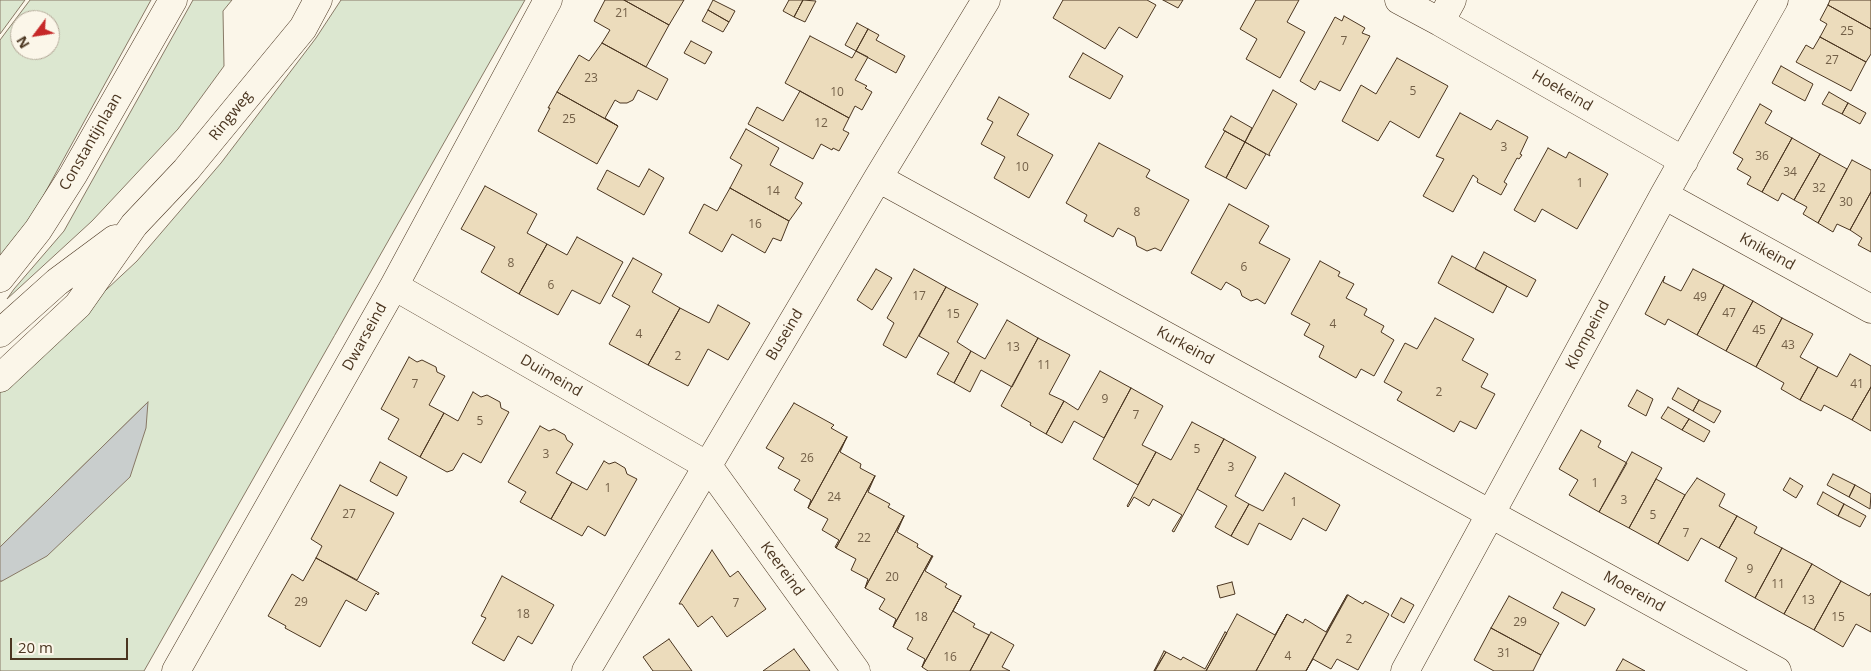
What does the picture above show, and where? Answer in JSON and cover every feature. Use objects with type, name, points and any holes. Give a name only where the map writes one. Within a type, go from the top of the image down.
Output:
[{"type":"street","name":"Constantijnlaan","points":[[0,278],[38,230],[73,175],[173,0]]},
{"type":"street","name":"Ringweg","points":[[0,378],[78,305],[134,225],[186,170],[303,28],[318,0]]},
{"type":"street","name":"Dwarseind","points":[[176,671],[394,286],[548,0]]},
{"type":"street","name":"Buseind","points":[[586,671],[878,178],[986,0]]},
{"type":"street","name":"Hoekeind","points":[[1398,0],[1446,11],[1684,161]]},
{"type":"street","name":"Klompeind","points":[[1405,671],[1664,196],[1774,0]]},
{"type":"street","name":"Kurkeind","points":[[878,178],[1491,514]]},
{"type":"street","name":"Knikeind","points":[[1664,196],[1871,309]]},
{"type":"street","name":"Ringweg","points":[[0,333],[57,282],[134,225]]},
{"type":"street","name":"Duimeind","points":[[394,286],[708,466]]},
{"type":"street","name":"Keereind","points":[[708,466],[856,671]]},
{"type":"street","name":"Moereind","points":[[1491,514],[1777,671]]},
{"type":"green space","points":[[0,0],[25,0],[18,10],[10,10],[10,20],[0,34]]},
{"type":"green space","points":[[30,0],[151,0],[35,211],[0,260],[0,40],[10,27],[10,60],[60,60],[60,10],[22,10]]},
{"type":"green space","points":[[193,0],[232,0],[223,11],[224,66],[178,129],[92,221],[7,299],[64,231]]},
{"type":"green space","points":[[341,0],[525,0],[144,671],[0,671],[0,581],[2,581],[147,403],[0,547],[0,389],[137,261],[221,163],[316,38]]},
{"type":"shaded area","points":[[148,402],[146,428],[130,477],[47,556],[0,581],[0,547]]},
{"type":"building","points":[[605,0],[624,0],[669,25],[646,67],[602,43],[610,30],[594,21]]},
{"type":"building","points":[[624,0],[684,0],[669,25]]},
{"type":"building","points":[[713,0],[735,11],[729,22],[708,10]]},
{"type":"building","points":[[789,0],[803,0],[794,17],[783,11]]},
{"type":"building","points":[[803,0],[816,1],[805,22],[794,17]]},
{"type":"building","points":[[1063,0],[1147,0],[1156,5],[1137,38],[1119,27],[1105,49],[1053,18]]},
{"type":"building","points":[[1163,0],[1183,0],[1178,8]]},
{"type":"building","points":[[1256,0],[1299,0],[1287,22],[1305,32],[1280,78],[1246,59],[1257,39],[1240,29]]},
{"type":"building","points":[[1830,0],[1871,0],[1871,29],[1828,5]]},
{"type":"building","points":[[1828,5],[1871,29],[1871,54],[1866,62],[1820,37],[1827,24],[1820,20]]},
{"type":"building","points":[[708,10],[729,22],[723,32],[702,21]]},
{"type":"building","points":[[1344,16],[1365,28],[1362,33],[1370,36],[1340,91],[1320,81],[1315,90],[1300,81],[1335,17],[1342,21]]},
{"type":"building","points":[[857,23],[868,29],[856,51],[845,45]]},
{"type":"building","points":[[868,29],[879,35],[876,40],[905,56],[896,73],[856,51]]},
{"type":"building","points":[[810,36],[852,58],[856,51],[868,57],[855,80],[867,86],[865,88],[872,92],[862,110],[855,106],[849,118],[785,83]]},
{"type":"building","points":[[1820,37],[1866,62],[1851,91],[1796,62],[1806,45],[1813,49]]},
{"type":"building","points":[[691,41],[712,52],[705,64],[684,53]]},
{"type":"building","points":[[602,43],[668,79],[657,100],[638,90],[633,100],[627,103],[620,103],[615,100],[605,118],[618,126],[557,92],[579,55],[589,61]]},
{"type":"building","points":[[1083,53],[1123,76],[1110,99],[1069,77]]},
{"type":"building","points":[[1397,58],[1448,86],[1419,138],[1390,121],[1378,141],[1342,121],[1361,85],[1376,94]]},
{"type":"building","points":[[1781,66],[1813,84],[1805,101],[1772,83]]},
{"type":"building","points":[[1273,90],[1297,104],[1269,154],[1270,156],[1245,142]]},
{"type":"building","points":[[800,91],[849,118],[843,130],[849,133],[839,151],[833,148],[832,150],[821,144],[813,159],[748,124],[757,107],[783,121]]},
{"type":"building","points":[[557,92],[618,126],[597,164],[538,131]]},
{"type":"building","points":[[1829,92],[1848,103],[1842,114],[1822,104]]},
{"type":"building","points":[[999,97],[1029,114],[1017,135],[1053,155],[1029,198],[994,178],[1005,157],[981,144],[993,122],[987,119]]},
{"type":"building","points":[[1848,103],[1866,113],[1860,124],[1842,114]]},
{"type":"building","points":[[1760,104],[1772,111],[1765,123],[1792,138],[1762,192],[1747,184],[1751,177],[1737,169],[1743,159],[1733,153]]},
{"type":"building","points":[[1460,113],[1491,130],[1497,120],[1528,137],[1520,154],[1522,155],[1519,159],[1517,158],[1504,182],[1507,184],[1501,195],[1477,182],[1478,179],[1473,175],[1453,212],[1423,196],[1444,159],[1436,156]]},
{"type":"building","points":[[1231,116],[1252,128],[1245,142],[1223,130]]},
{"type":"building","points":[[746,129],[779,148],[770,165],[803,183],[795,198],[802,203],[789,221],[730,188],[742,165],[730,158]]},
{"type":"building","points":[[1225,131],[1245,142],[1226,178],[1205,167]]},
{"type":"building","points":[[1792,138],[1820,154],[1794,200],[1782,193],[1778,201],[1762,192]]},
{"type":"building","points":[[1245,142],[1266,154],[1246,189],[1226,178]]},
{"type":"building","points":[[1099,143],[1150,170],[1146,177],[1189,200],[1161,251],[1155,248],[1147,251],[1137,246],[1135,237],[1118,228],[1113,237],[1084,221],[1087,215],[1066,203]]},
{"type":"building","points":[[1548,148],[1566,158],[1569,152],[1608,174],[1577,229],[1542,209],[1535,222],[1514,210]]},
{"type":"building","points":[[1820,154],[1847,169],[1818,223],[1803,214],[1807,207],[1794,200]]},
{"type":"building","points":[[1852,160],[1871,170],[1871,192],[1850,230],[1837,224],[1833,232],[1818,223]]},
{"type":"building","points":[[649,169],[664,178],[644,215],[597,189],[607,170],[639,187]]},
{"type":"building","points":[[485,186],[537,214],[527,233],[547,244],[519,294],[481,272],[495,247],[461,229]]},
{"type":"building","points":[[730,188],[789,221],[781,241],[773,238],[765,253],[732,234],[722,252],[689,233],[704,204],[717,211]]},
{"type":"building","points":[[1871,192],[1871,252],[1858,245],[1862,238],[1850,230]]},
{"type":"building","points":[[1229,204],[1269,226],[1259,243],[1290,259],[1265,304],[1257,299],[1251,301],[1242,296],[1240,290],[1226,282],[1221,290],[1191,273]]},
{"type":"building","points":[[577,237],[623,262],[600,304],[572,290],[558,315],[519,294],[547,244],[567,255]]},
{"type":"building","points":[[1484,252],[1536,280],[1527,297],[1475,269]]},
{"type":"building","points":[[1452,256],[1507,286],[1493,313],[1438,283]]},
{"type":"building","points":[[633,258],[662,274],[652,292],[680,308],[648,365],[609,344],[630,306],[612,296]]},
{"type":"building","points":[[1320,261],[1340,272],[1338,276],[1354,284],[1346,298],[1367,309],[1364,315],[1384,326],[1381,332],[1394,340],[1374,376],[1361,369],[1356,378],[1319,357],[1324,346],[1304,335],[1310,324],[1291,314]]},
{"type":"building","points":[[876,269],[892,278],[872,310],[857,300]]},
{"type":"building","points":[[914,269],[946,287],[906,358],[883,345],[894,323],[887,318]]},
{"type":"building","points":[[1693,269],[1724,285],[1697,335],[1668,319],[1665,325],[1645,314],[1665,276],[1663,282],[1681,291]]},
{"type":"building","points":[[1724,285],[1753,301],[1726,351],[1697,335]]},
{"type":"building","points":[[946,287],[978,304],[957,342],[971,351],[954,383],[937,374],[949,353],[919,336]]},
{"type":"building","points":[[1753,301],[1782,318],[1756,367],[1726,351]]},
{"type":"building","points":[[718,305],[750,323],[728,360],[708,349],[688,386],[648,365],[680,308],[709,323]]},
{"type":"building","points":[[1435,318],[1474,339],[1462,360],[1488,374],[1481,387],[1495,394],[1476,429],[1460,421],[1454,432],[1397,400],[1402,392],[1384,382],[1405,343],[1417,349]]},
{"type":"building","points":[[1782,318],[1813,334],[1800,357],[1818,367],[1800,400],[1781,389],[1784,383],[1756,367]]},
{"type":"building","points":[[1007,320],[1038,338],[1012,387],[981,370],[970,392],[954,383],[971,351],[985,359]]},
{"type":"building","points":[[1038,338],[1070,355],[1049,394],[1064,401],[1046,434],[1001,406]]},
{"type":"building","points":[[1850,354],[1871,366],[1871,387],[1852,420],[1824,405],[1821,411],[1800,400],[1818,367],[1837,377]]},
{"type":"building","points":[[409,357],[417,362],[422,360],[436,367],[437,372],[445,376],[429,405],[444,413],[420,457],[388,439],[399,419],[381,409]]},
{"type":"building","points":[[1100,371],[1131,388],[1104,438],[1074,421],[1062,443],[1046,434],[1064,401],[1078,410]]},
{"type":"building","points":[[1871,387],[1871,431],[1852,420]]},
{"type":"building","points":[[1131,388],[1163,406],[1142,445],[1156,452],[1138,485],[1093,459]]},
{"type":"building","points":[[1678,388],[1699,400],[1693,411],[1672,399]]},
{"type":"building","points":[[1637,390],[1653,399],[1646,416],[1628,406]]},
{"type":"building","points":[[473,392],[481,397],[487,395],[500,402],[501,408],[509,412],[481,463],[463,453],[453,470],[447,472],[420,457],[444,413],[458,421]]},
{"type":"building","points":[[1699,400],[1721,411],[1714,423],[1693,411]]},
{"type":"building","points":[[794,403],[834,425],[831,428],[847,437],[808,508],[811,500],[794,490],[800,480],[778,468],[784,458],[766,448]]},
{"type":"building","points":[[1668,407],[1689,419],[1682,430],[1661,418]]},
{"type":"building","points":[[1689,419],[1710,431],[1704,442],[1682,430]]},
{"type":"building","points":[[1192,422],[1224,439],[1174,532],[1172,531],[1182,515],[1153,499],[1149,506],[1134,497],[1127,506],[1156,452],[1171,460]]},
{"type":"building","points":[[540,426],[549,431],[554,429],[565,435],[567,440],[573,444],[556,473],[572,482],[551,519],[520,502],[526,492],[508,482]]},
{"type":"building","points":[[1581,430],[1601,441],[1598,447],[1627,463],[1599,512],[1569,495],[1578,480],[1559,469]]},
{"type":"building","points":[[847,437],[840,452],[861,464],[860,468],[875,476],[836,548],[839,540],[822,530],[828,519],[808,508]]},
{"type":"building","points":[[1224,439],[1256,457],[1235,496],[1249,504],[1231,536],[1215,527],[1227,506],[1197,489]]},
{"type":"building","points":[[1632,452],[1662,468],[1629,528],[1599,512]]},
{"type":"building","points":[[604,461],[609,464],[615,462],[625,468],[627,474],[637,479],[605,536],[588,526],[582,536],[551,519],[572,482],[587,490]]},
{"type":"building","points":[[380,462],[407,477],[397,496],[370,481]]},
{"type":"building","points":[[1285,473],[1340,505],[1326,531],[1303,518],[1291,540],[1259,523],[1248,545],[1231,536],[1249,504],[1263,511]]},
{"type":"building","points":[[1833,474],[1855,485],[1849,497],[1827,485]]},
{"type":"building","points":[[875,476],[868,492],[890,504],[888,507],[904,516],[865,588],[868,579],[851,570],[856,559],[836,548]]},
{"type":"building","points":[[1697,478],[1725,494],[1719,506],[1737,516],[1719,548],[1701,538],[1688,561],[1658,544],[1685,495]]},
{"type":"building","points":[[1790,478],[1803,486],[1796,498],[1783,490]]},
{"type":"building","points":[[1656,479],[1685,495],[1658,544],[1629,528]]},
{"type":"building","points":[[340,485],[394,513],[357,580],[316,558],[322,546],[311,539]]},
{"type":"building","points":[[1855,485],[1871,494],[1870,509],[1849,497]]},
{"type":"building","points":[[1823,492],[1844,504],[1838,516],[1817,504]]},
{"type":"building","points":[[1844,504],[1866,516],[1860,527],[1838,516]]},
{"type":"building","points":[[904,516],[897,532],[918,544],[917,547],[932,556],[893,627],[896,619],[879,609],[885,599],[865,588]]},
{"type":"building","points":[[1737,516],[1757,527],[1754,533],[1782,548],[1755,598],[1725,581],[1737,558],[1719,548]]},
{"type":"building","points":[[1782,548],[1812,564],[1784,614],[1755,598]]},
{"type":"building","points":[[712,550],[730,577],[738,571],[766,609],[727,637],[712,616],[698,627],[682,604],[679,604]]},
{"type":"building","points":[[932,556],[925,571],[947,584],[945,587],[961,596],[922,667],[925,659],[907,649],[913,638],[893,627]]},
{"type":"building","points":[[316,558],[379,593],[378,595],[376,593],[366,611],[346,600],[320,647],[285,628],[286,626],[268,616],[292,574],[303,581]]},
{"type":"building","points":[[1812,564],[1841,581],[1814,630],[1784,614]]},
{"type":"building","points":[[502,576],[554,605],[532,644],[518,636],[504,661],[472,643],[486,618],[481,616]]},
{"type":"building","points":[[1841,581],[1869,596],[1871,593],[1871,632],[1856,624],[1843,647],[1814,630]]},
{"type":"building","points":[[1232,582],[1235,594],[1220,598],[1217,586]]},
{"type":"building","points":[[1562,592],[1595,609],[1585,626],[1553,608]]},
{"type":"building","points":[[1347,595],[1306,671],[1256,671],[1287,614],[1303,623],[1305,619],[1326,632]]},
{"type":"building","points":[[1348,595],[1363,604],[1365,601],[1389,614],[1358,670],[1337,659],[1331,669],[1313,659],[1306,671]]},
{"type":"building","points":[[961,596],[953,611],[975,624],[973,627],[989,635],[970,671],[928,671],[922,667]]},
{"type":"building","points":[[1509,596],[1559,623],[1541,655],[1491,628]]},
{"type":"building","points":[[1401,598],[1414,605],[1404,623],[1391,616]]},
{"type":"building","points":[[1237,614],[1275,635],[1287,614],[1256,671],[1206,671]]},
{"type":"building","points":[[1491,628],[1541,655],[1533,671],[1494,671],[1474,660]]},
{"type":"building","points":[[991,632],[1014,645],[1002,667],[1010,671],[970,671]]},
{"type":"building","points":[[1225,632],[1227,633],[1206,671],[1155,671],[1166,652],[1181,660],[1183,657],[1205,669]]},
{"type":"building","points":[[669,639],[692,671],[653,671],[643,657]]},
{"type":"building","points":[[794,649],[810,671],[763,671]]},
{"type":"building","points":[[1164,651],[1166,652],[1154,671]]},
{"type":"building","points":[[1623,659],[1645,671],[1616,671]]}]
